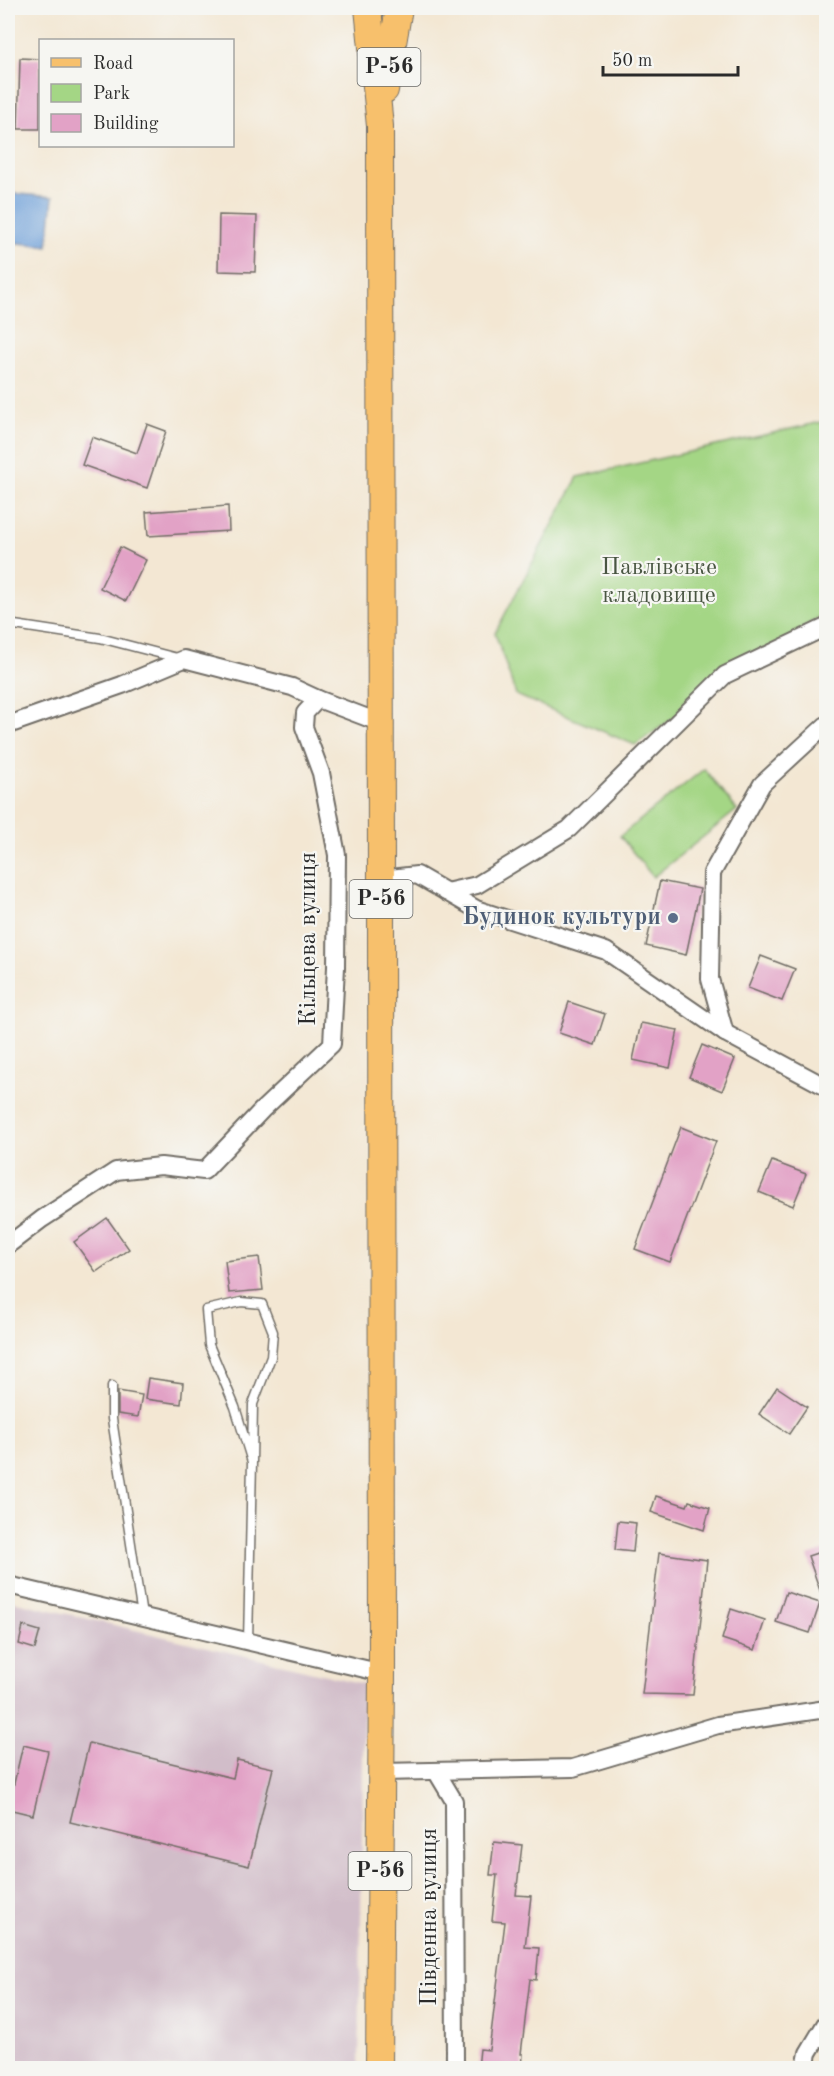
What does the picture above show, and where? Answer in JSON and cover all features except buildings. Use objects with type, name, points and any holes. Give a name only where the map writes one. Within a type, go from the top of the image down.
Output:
[{"type":"main road","name":"Р-56","points":[[368,8],[380,126],[382,1673],[380,2068]]},
{"type":"main road","name":"Р-56","points":[[380,126],[399,8]]},
{"type":"street","points":[[446,892],[477,885],[569,829],[725,675],[826,627]]},
{"type":"street","points":[[8,725],[122,685],[184,659],[292,687],[381,723]]},
{"type":"street","name":"Кільцева вулиця","points":[[8,1245],[42,1219],[116,1171],[161,1166],[204,1171],[262,1110],[332,1044],[336,967],[337,855],[321,773],[304,727],[305,713],[318,699]]},
{"type":"street","points":[[725,1033],[710,979],[712,873],[762,784],[826,725]]},
{"type":"street","points":[[381,879],[417,875],[476,909],[606,951],[725,1033],[826,1087]]},
{"type":"street","points":[[8,1585],[382,1673]]},
{"type":"street","points":[[381,1772],[573,1768],[718,1725],[826,1709]]},
{"type":"street","name":"Південна вулиця","points":[[436,1771],[454,1801],[455,2068]]},
{"type":"street","points":[[805,2068],[808,2053],[826,2023]]},
{"type":"lane","points":[[8,624],[100,638],[184,659]]},
{"type":"lane","points":[[248,1641],[252,1462],[253,1404],[271,1357],[273,1332],[262,1304],[241,1302],[206,1310],[209,1345],[235,1407],[252,1462]]},
{"type":"lane","points":[[112,1386],[112,1419],[142,1617]]},
{"type":"shaded area","points":[[8,1600],[364,1684],[359,2068],[8,2068]]},
{"type":"green space","name":"Павлівське кладовище","points":[[826,421],[826,612],[635,745],[516,695],[495,633],[578,477]]},
{"type":"green space","points":[[704,769],[737,810],[653,877],[620,836]]},
{"type":"water","points":[[8,193],[53,197],[48,246],[8,242]]},
{"type":"place","name":"Будинок культури","points":[[673,918]]}]
